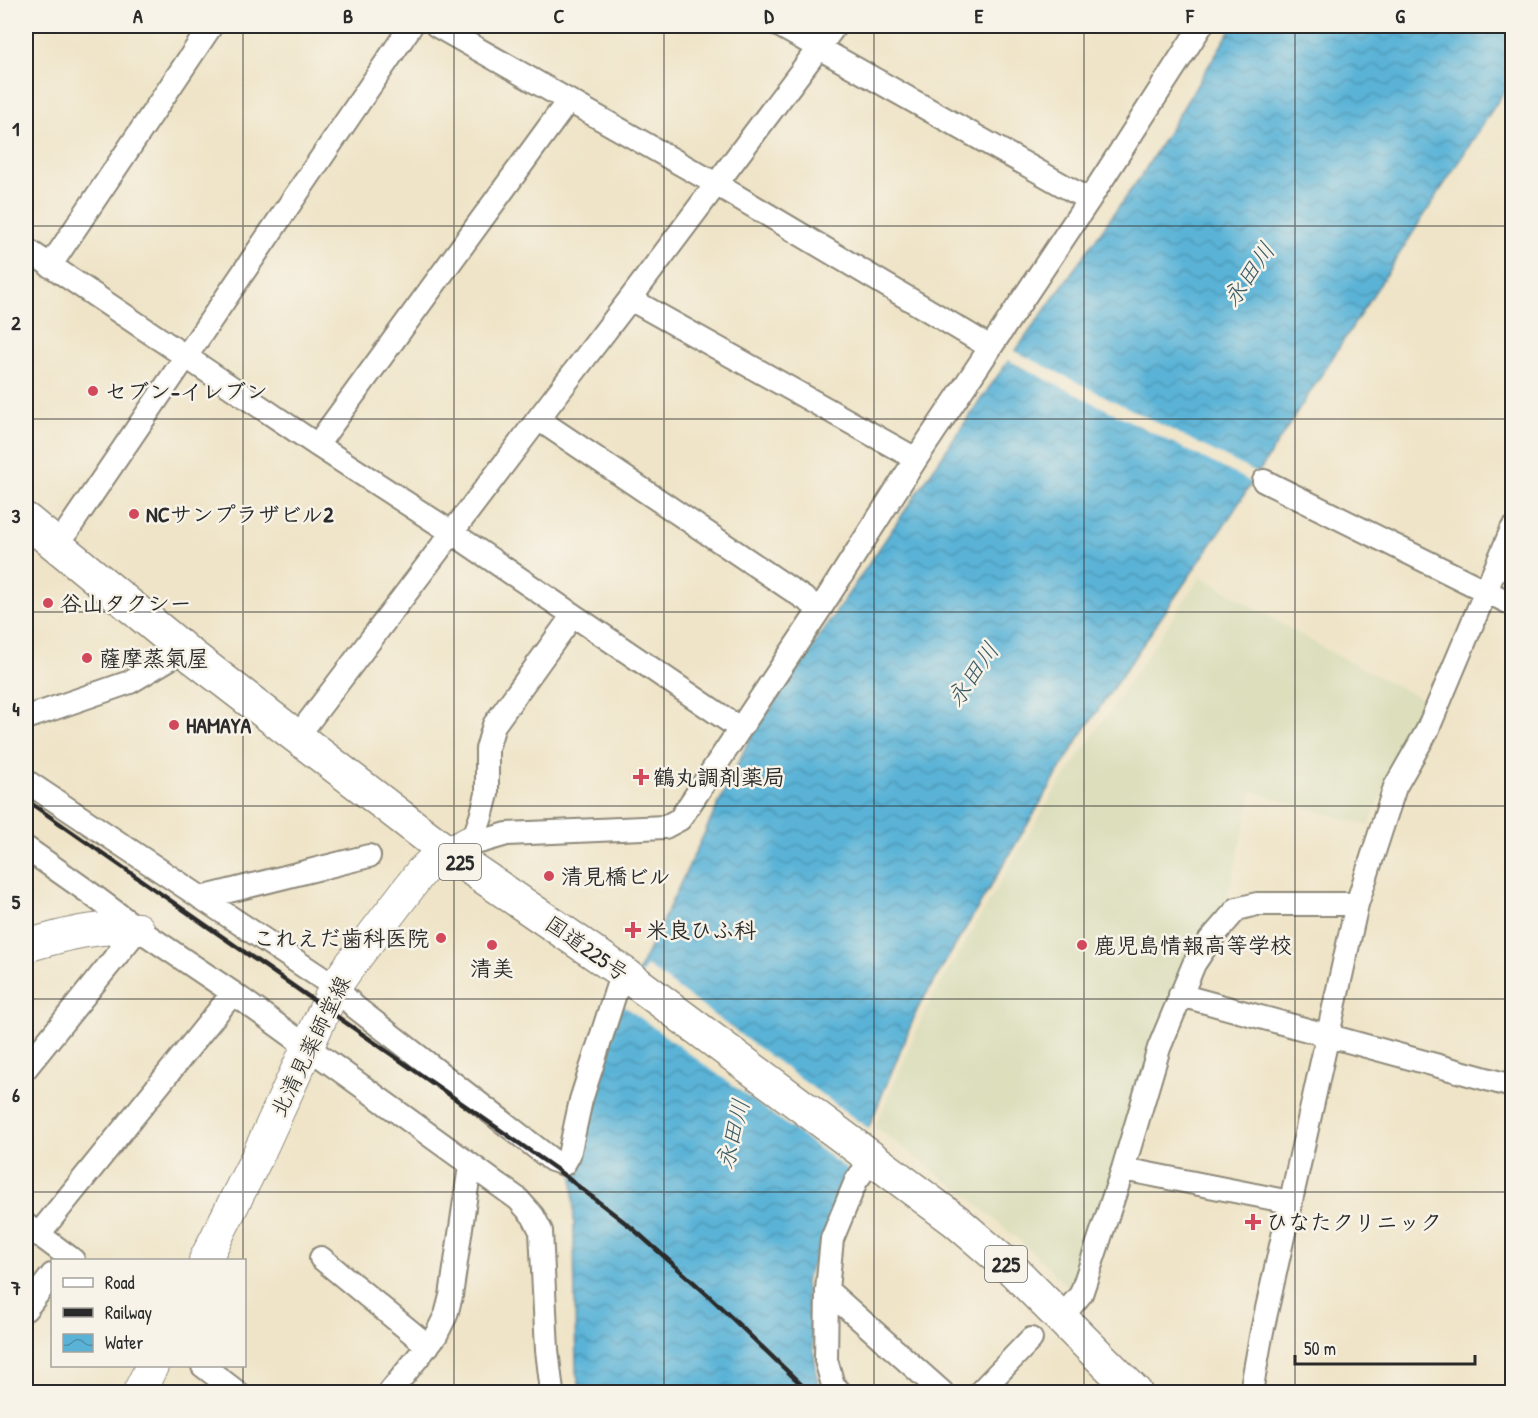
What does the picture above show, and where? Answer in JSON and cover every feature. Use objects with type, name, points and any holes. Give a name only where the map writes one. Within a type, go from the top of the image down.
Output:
[{"type":"highway","name":"国道225号","points":[[26,520],[184,650],[444,850],[626,975],[964,1228],[1014,1271],[1135,1392]]},
{"type":"street","points":[[50,266],[211,26]]},
{"type":"street","points":[[57,546],[411,26]]},
{"type":"street","points":[[437,26],[716,184],[990,347]]},
{"type":"street","points":[[780,26],[1089,200]]},
{"type":"street","points":[[297,737],[835,26]]},
{"type":"street","points":[[444,850],[507,834],[665,827],[680,819],[1089,200],[1201,26]]},
{"type":"street","points":[[317,445],[568,101]]},
{"type":"street","points":[[26,249],[317,445],[452,532],[739,728]]},
{"type":"street","points":[[630,299],[916,459]]},
{"type":"street","points":[[538,419],[820,609]]},
{"type":"street","points":[[1263,481],[1512,604]]},
{"type":"street","points":[[1251,1392],[1326,1035],[1357,903],[1395,787],[1427,731],[1512,529]]},
{"type":"street","points":[[444,850],[475,834],[482,817],[487,794],[487,749],[494,725],[573,615]]},
{"type":"street","points":[[26,718],[130,682],[184,650]]},
{"type":"street","points":[[26,782],[335,987],[355,1007],[552,1160],[564,1164],[569,1155],[581,1100],[626,975]]},
{"type":"street","points":[[26,848],[518,1199],[533,1216],[541,1231],[547,1350],[552,1392]]},
{"type":"street","name":"北清見薬師堂線","points":[[206,1259],[258,1155],[335,987],[421,872],[444,850]]},
{"type":"street","points":[[201,898],[369,856]]},
{"type":"street","points":[[1061,1318],[1081,1294],[1123,1169],[1159,1048],[1194,964],[1210,940],[1237,909],[1257,904],[1357,903]]},
{"type":"street","points":[[26,946],[81,931],[118,927],[138,929]]},
{"type":"street","points":[[26,1068],[138,929]]},
{"type":"street","points":[[68,1259],[32,1230],[232,993]]},
{"type":"street","points":[[1180,995],[1512,1086]]},
{"type":"street","points":[[840,1392],[832,1385],[826,1360],[827,1290],[832,1239],[867,1155]]},
{"type":"street","points":[[390,1392],[436,1335],[446,1315],[451,1296],[470,1166]]},
{"type":"street","points":[[1123,1169],[1290,1202]]},
{"type":"street","points":[[321,1258],[428,1346]]},
{"type":"street","points":[[26,1309],[51,1276]]},
{"type":"street","points":[[827,1290],[942,1392]]},
{"type":"street","points":[[980,1392],[1031,1339]]},
{"type":"street","points":[[139,1392],[151,1367]]},
{"type":"street","points":[[206,1367],[237,1392]]},
{"type":"shaded area","name":"鹿児島情報高等学校","points":[[1201,576],[1323,648],[1428,702],[1386,783],[1369,826],[1253,792],[1224,911],[1080,1280],[1070,1290],[1040,1259],[975,1202],[875,1127],[927,1007],[1051,797]]},
{"type":"water","name":"永田川","points":[[1233,26],[1512,26],[1512,79],[1233,512],[1079,738],[918,1008],[805,1282],[819,1392],[581,1392],[576,1372],[573,1169],[598,1056],[749,740],[979,402],[1143,173]]},
{"type":"pier","points":[[1013,350],[1261,475],[1255,484],[1006,359]]},
{"type":"pier","points":[[647,966],[869,1129],[851,1172],[620,1003]]},
{"type":"railway","points":[[26,800],[556,1169],[632,1228],[709,1296],[809,1392]]},
{"type":"place","name":"セブン-イレブン","points":[[93,391]]},
{"type":"place","name":"NCサンプラザビル2","points":[[134,514]]},
{"type":"place","name":"谷山タクシー","points":[[48,603]]},
{"type":"place","name":"薩摩蒸氣屋","points":[[87,658]]},
{"type":"place","name":"HAMAYA","points":[[174,725]]},
{"type":"place","name":"鶴丸調剤薬局","points":[[641,777]]},
{"type":"place","name":"清見橋ビル","points":[[549,876]]},
{"type":"place","name":"米良ひふ科","points":[[633,930]]},
{"type":"place","name":"これえだ歯科医院","points":[[441,938]]},
{"type":"place","name":"清美","points":[[492,945]]},
{"type":"place","name":"鹿児島情報高等学校","points":[[1082,945]]},
{"type":"place","name":"ひなたクリニック","points":[[1253,1222]]}]
